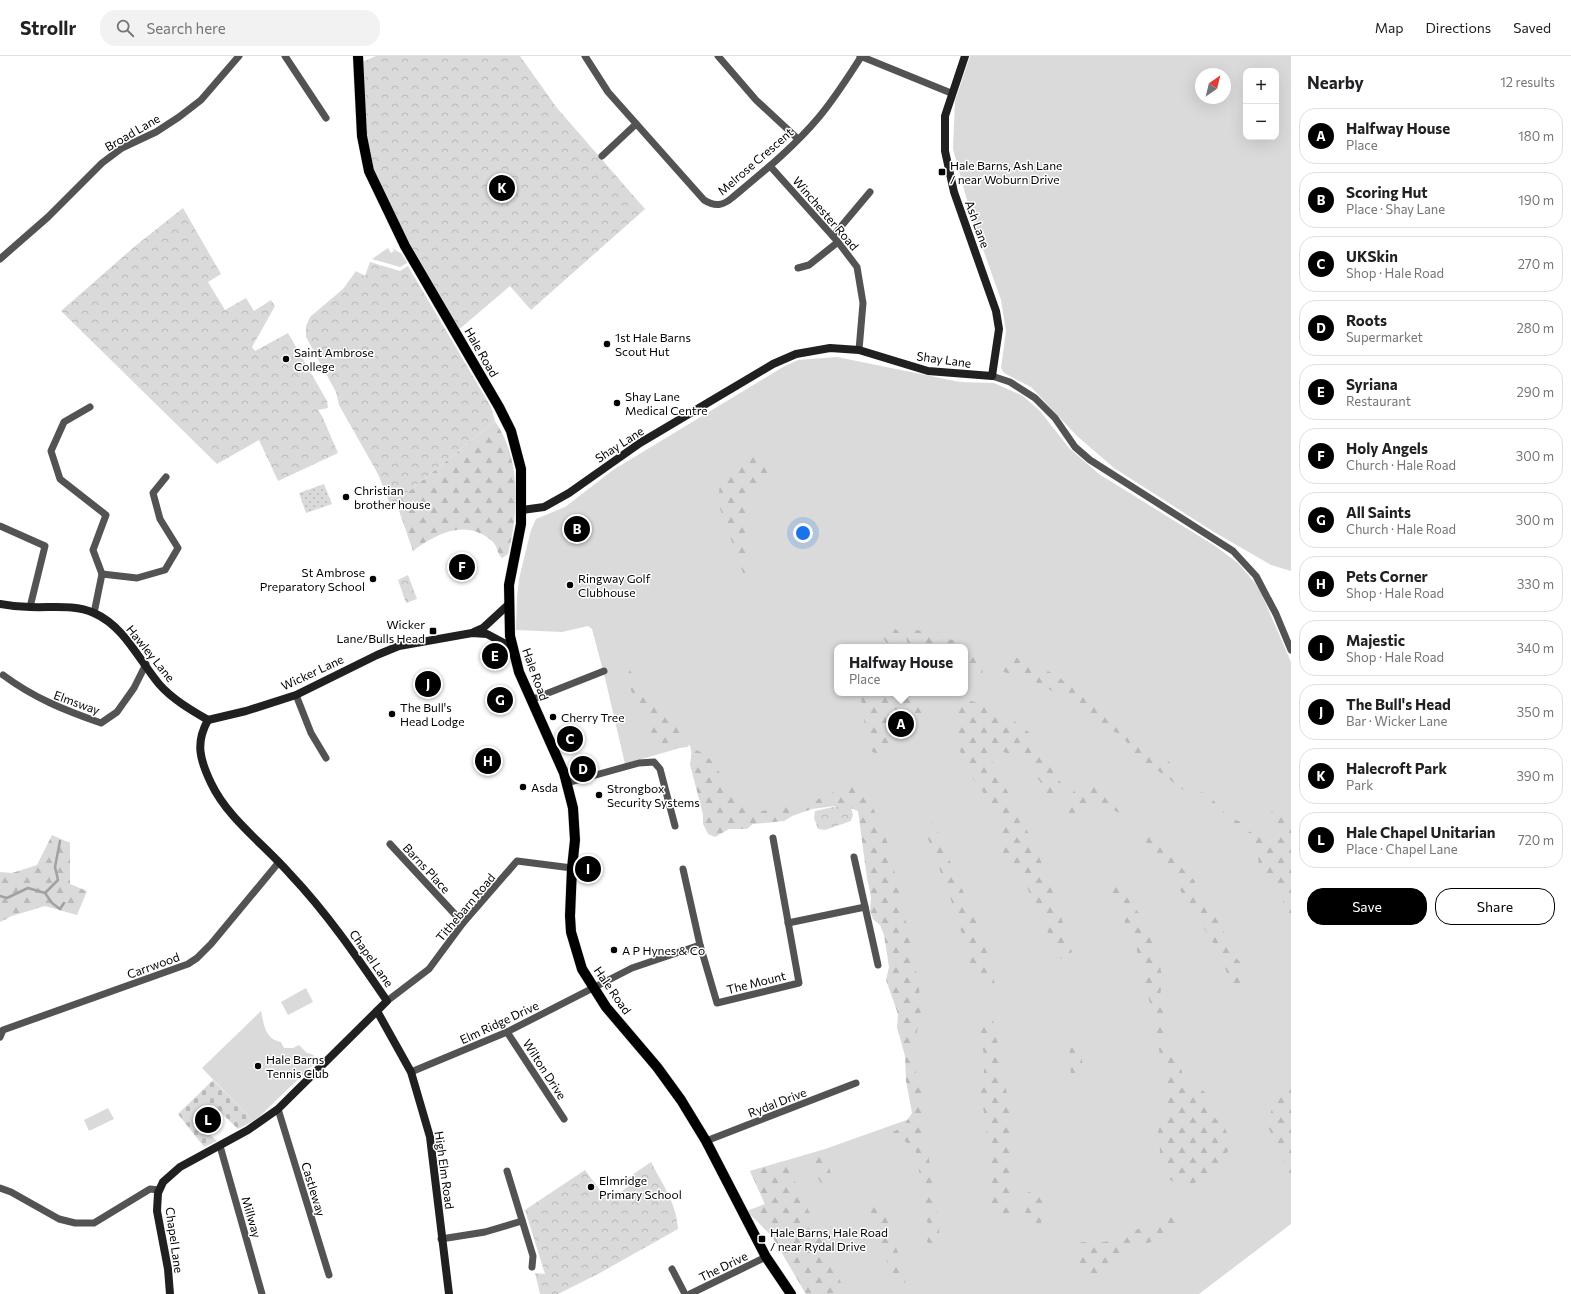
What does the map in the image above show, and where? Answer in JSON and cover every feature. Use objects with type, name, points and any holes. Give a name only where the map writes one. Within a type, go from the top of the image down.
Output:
[{"type":"main road","name":"Hale Road","points":[[358,56],[362,136],[368,171],[405,246],[511,430],[521,469],[521,524],[509,585],[508,605],[510,636],[519,672],[553,746],[567,783],[575,820],[575,840],[570,899],[572,932],[582,969],[606,1007],[657,1067],[706,1141],[766,1257],[791,1294]]},
{"type":"street","name":"Broad Lane","points":[[0,259],[48,217],[102,163],[122,148],[156,132],[201,100],[239,56]]},
{"type":"street","points":[[285,56],[326,118]]},
{"type":"street","name":"Melrose Crescent","points":[[584,56],[608,92],[636,124],[704,200],[716,206],[725,204],[770,166],[798,139],[823,112],[861,56]]},
{"type":"street","points":[[718,56],[756,100],[798,139]]},
{"type":"street","points":[[861,56],[951,94]]},
{"type":"street","name":"Ash Lane","points":[[965,56],[951,94],[945,116],[945,152],[954,192],[996,311],[999,328],[992,376]]},
{"type":"street","points":[[602,156],[636,124]]},
{"type":"street","name":"Winchester Road","points":[[770,166],[836,239],[857,267],[863,303],[859,350]]},
{"type":"street","points":[[798,268],[809,265],[836,239],[870,192]]},
{"type":"street","name":"Shay Lane","points":[[522,510],[544,507],[569,493],[640,443],[778,362],[796,354],[830,348],[859,350],[928,371],[992,376],[1010,382],[1035,398],[1055,418],[1075,447],[1090,460],[1233,551],[1256,576],[1276,614],[1291,650]]},
{"type":"street","points":[[90,407],[64,422],[51,451],[60,480],[106,515],[93,550],[102,574],[94,613]]},
{"type":"street","points":[[102,574],[137,578],[165,570],[178,548],[160,519],[153,493],[166,477]]},
{"type":"street","points":[[0,526],[45,546],[30,607]]},
{"type":"street","name":"Hawley Lane","points":[[0,604],[30,607],[66,607],[94,613],[115,628],[146,664],[159,684],[170,695],[208,720]]},
{"type":"street","name":"Wicker Lane","points":[[472,633],[483,628],[508,605]]},
{"type":"street","name":"Wicker Lane","points":[[208,720],[246,711],[296,696],[376,655],[399,646],[472,633],[487,634],[513,648]]},
{"type":"street","name":"Elmsway","points":[[3,675],[25,691],[49,704],[101,723],[117,712],[134,688],[146,664]]},
{"type":"street","points":[[533,700],[604,672]]},
{"type":"street","points":[[296,696],[311,733],[326,758]]},
{"type":"street","name":"Chapel Lane","points":[[170,1294],[168,1269],[157,1211],[159,1190],[163,1182],[180,1167],[248,1130],[278,1109],[388,1001],[347,941],[279,862],[232,814],[211,783],[200,752],[201,732],[208,720]]},
{"type":"street","points":[[567,783],[639,763],[654,762],[660,769],[675,826]]},
{"type":"street","name":"The Mount","points":[[683,870],[700,945],[717,1003],[799,983],[773,838]]},
{"type":"street","name":"Barns Place","points":[[390,844],[463,924]]},
{"type":"street","points":[[854,857],[878,965]]},
{"type":"street","name":"Tithebarn Road","points":[[388,1001],[428,969],[463,924],[517,861],[572,868]]},
{"type":"street","name":"Carrwood","points":[[0,1037],[1,1028],[188,964],[197,958],[215,938],[279,862]]},
{"type":"street","points":[[788,923],[865,907]]},
{"type":"street","points":[[594,988],[632,968],[700,945]]},
{"type":"street","name":"Elm Ridge Drive","points":[[411,1072],[507,1032],[594,988]]},
{"type":"street","name":"High Elm Road","points":[[377,1011],[411,1072],[430,1137],[448,1294]]},
{"type":"street","name":"Wilton Drive","points":[[507,1032],[564,1119]]},
{"type":"street","name":"Rydal Drive","points":[[706,1141],[856,1084]]},
{"type":"street","name":"Castleway","points":[[278,1109],[329,1275]]},
{"type":"street","name":"Millway","points":[[220,1146],[262,1294]]},
{"type":"street","points":[[507,1171],[533,1256],[532,1267]]},
{"type":"street","points":[[0,1188],[11,1192],[59,1219],[75,1223],[94,1223],[150,1190],[159,1190]]},
{"type":"street","points":[[441,1240],[485,1232],[522,1221]]},
{"type":"street","name":"The Drive","points":[[690,1294],[766,1257]]},
{"type":"street","points":[[672,1269],[686,1294]]},
{"type":"green space","points":[[376,56],[520,56],[557,108],[645,209],[531,310],[510,286],[456,332],[369,171],[358,64]]},
{"type":"green space","points":[[970,56],[1291,56],[1291,571],[1271,565],[1214,532],[1114,468],[1077,436],[1031,387],[1004,373],[1001,368],[1006,331],[1001,300],[971,215],[953,149],[955,101]]},
{"type":"green space","points":[[183,208],[221,274],[208,282],[225,310],[246,298],[254,311],[271,300],[275,306],[252,347],[255,351],[288,333],[327,401],[328,408],[318,410],[338,453],[278,481],[259,440],[217,464],[61,311],[134,247]]},
{"type":"green space","points":[[388,248],[391,253],[394,251],[392,248],[402,254],[407,263],[400,267],[372,259]]},
{"type":"green space","points":[[370,262],[400,271],[408,266],[491,407],[495,421],[396,502],[390,504],[378,474],[339,405],[336,392],[306,337],[306,326],[310,317],[343,289],[356,271],[365,276]]},
{"type":"green space","points":[[837,357],[960,382],[994,383],[1023,396],[1040,411],[1069,448],[1099,474],[1215,546],[1238,563],[1255,583],[1262,595],[1291,662],[1291,1224],[1199,1294],[806,1294],[772,1236],[747,1211],[765,1204],[750,1171],[825,1149],[915,1117],[907,1085],[909,1078],[901,1011],[859,798],[706,829],[690,745],[625,764],[592,629],[588,626],[562,632],[516,630],[517,597],[519,579],[531,530],[536,519],[565,507],[613,470],[783,367],[798,360]]},
{"type":"green space","points":[[495,421],[510,452],[515,486],[516,503],[512,537],[508,554],[502,558],[493,542],[483,535],[473,531],[463,530],[442,534],[422,544],[413,551],[396,502]]},
{"type":"green space","points":[[764,454],[770,460],[769,473],[756,483],[750,493],[746,505],[745,530],[750,580],[746,581],[718,503],[720,483],[733,470],[752,457]]},
{"type":"green space","points":[[324,484],[332,504],[306,513],[299,493]]},
{"type":"green space","points":[[408,575],[417,599],[406,603],[398,580]]},
{"type":"green space","points":[[892,627],[898,631],[902,638],[894,644],[888,644],[878,632]]},
{"type":"green space","points":[[915,630],[940,633],[944,637],[952,640],[961,640],[977,649],[983,672],[974,678],[968,675],[968,644],[908,644],[905,634]]},
{"type":"green space","points":[[1015,657],[1043,668],[1105,706],[1134,733],[1142,747],[1167,760],[1177,769],[1181,778],[1213,800],[1227,816],[1243,823],[1231,825],[1224,817],[1190,795],[1152,766],[1145,769],[1139,765],[1131,755],[1129,745],[1120,734],[1107,729],[1099,722],[1086,719],[1059,695],[1038,683],[1001,671],[1002,663]]},
{"type":"green space","points":[[627,664],[647,702],[659,705],[678,728],[682,741],[689,747],[660,749],[620,668]]},
{"type":"green space","points":[[860,696],[919,696],[922,702],[925,717],[916,725],[903,718],[894,720],[886,717],[891,750],[885,758],[869,750]]},
{"type":"green space","points":[[966,699],[1004,713],[1031,734],[1033,744],[1049,761],[1064,789],[1059,799],[1047,798],[1040,781],[1023,760],[992,747],[984,741],[993,763],[1032,841],[1057,904],[1072,952],[1060,959],[1027,887],[1003,854],[1000,826],[985,795],[966,768],[957,742],[956,711]]},
{"type":"green space","points":[[692,749],[706,755],[711,760],[716,766],[723,780],[728,794],[738,795],[748,800],[752,813],[814,801],[837,790],[851,786],[861,786],[866,791],[888,844],[908,930],[919,987],[921,1017],[914,1041],[916,1074],[923,1082],[926,1141],[939,1222],[939,1248],[936,1252],[930,1250],[927,1240],[928,1226],[916,1152],[909,1144],[892,1133],[904,1125],[912,1113],[906,1081],[905,1056],[897,1027],[898,1014],[886,980],[889,967],[884,935],[880,925],[873,919],[870,911],[871,897],[858,811],[848,807],[835,806],[812,809],[792,816],[784,821],[753,824],[747,829],[729,829],[715,837],[708,834],[703,824],[703,814],[690,765]]},
{"type":"green space","points":[[1099,780],[1103,788],[1126,810],[1124,816],[1108,807],[1097,805],[1086,808],[1070,816],[1066,811],[1076,788],[1085,783]]},
{"type":"green space","points":[[850,804],[853,815],[851,821],[825,830],[818,829],[814,818],[815,811]]},
{"type":"green space","points":[[1280,811],[1283,820],[1291,826],[1291,929],[1288,920],[1281,912],[1284,898],[1280,892],[1265,879],[1259,865],[1257,851],[1249,847],[1244,835],[1251,831],[1262,834],[1270,844],[1279,836],[1269,823],[1269,813]]},
{"type":"green space","points":[[933,822],[983,937],[995,984],[984,983],[973,974],[956,913],[923,825]]},
{"type":"green space","points":[[1140,827],[1194,880],[1208,909],[1215,914],[1236,958],[1244,966],[1245,1005],[1243,1008],[1215,946],[1169,872],[1146,842]]},
{"type":"green space","points":[[52,835],[70,843],[70,884],[87,891],[77,915],[45,906],[12,916],[0,922],[0,872],[12,873],[37,865]]},
{"type":"green space","points":[[1116,883],[1138,912],[1159,960],[1162,977],[1160,998],[1165,1015],[1164,1030],[1170,1053],[1182,1071],[1182,1087],[1190,1096],[1201,1089],[1211,1098],[1210,1114],[1224,1125],[1231,1145],[1222,1160],[1212,1171],[1200,1180],[1184,1188],[1169,1179],[1161,1160],[1158,1132],[1166,1106],[1167,1081],[1133,934],[1123,919],[1110,888]]},
{"type":"green space","points":[[306,988],[313,1002],[288,1015],[281,1002]]},
{"type":"green space","name":"Hale Barns Tennis Club","points":[[261,1011],[268,1035],[281,1042],[284,1048],[293,1048],[299,1045],[307,1053],[319,1059],[258,1118],[253,1121],[202,1068]]},
{"type":"green space","points":[[992,1014],[1008,1100],[1014,1171],[1012,1219],[1000,1216],[987,1195],[989,1152],[981,1091],[985,1065],[979,1015]]},
{"type":"green space","points":[[1075,1033],[1082,1054],[1082,1069],[1075,1090],[1071,1081],[1069,1037]]},
{"type":"green space","points":[[1291,1073],[1291,1179],[1267,1124],[1275,1100]]},
{"type":"green space","points":[[213,1080],[253,1121],[238,1129],[213,1105],[197,1122],[217,1141],[204,1147],[178,1114]]},
{"type":"green space","points":[[108,1108],[114,1119],[89,1131],[84,1120]]},
{"type":"green space","points":[[826,1152],[832,1180],[823,1186],[805,1159]]},
{"type":"green space","points":[[785,1161],[838,1273],[844,1294],[806,1294],[772,1236],[747,1211],[765,1204],[750,1171]]},
{"type":"green space","points":[[651,1162],[672,1203],[678,1229],[598,1274],[558,1294],[540,1294],[535,1273],[545,1274],[525,1210],[585,1170],[608,1201],[629,1186],[625,1180]]},
{"type":"green space","points":[[1028,1192],[1037,1194],[1044,1203],[1040,1230],[1035,1234],[1030,1228],[1022,1201]]},
{"type":"green space","points":[[873,1201],[880,1201],[883,1206],[906,1279],[903,1288],[898,1287],[890,1271],[869,1206]]},
{"type":"green space","points":[[1179,1213],[1171,1236],[1144,1244],[1120,1256],[1104,1267],[1101,1280],[1088,1282],[1074,1265],[1081,1242],[1105,1242]]},
{"type":"waterway","points":[[45,893],[58,880],[55,867],[60,841]]},
{"type":"waterway","points":[[0,896],[7,898],[28,888],[45,893],[52,903],[60,909],[64,903]]},
{"type":"place","name":"Hale Barns, Ash Lane / near Woburn Drive","points":[[942,172]]},
{"type":"place","name":"Halecroft Park","points":[[502,188]]},
{"type":"place","name":"1st Hale Barns Scout Hut","points":[[607,344]]},
{"type":"place","name":"Saint Ambrose College","points":[[286,359]]},
{"type":"place","name":"Shay Lane Medical Centre","points":[[617,403]]},
{"type":"place","name":"Christian brother house","points":[[346,497]]},
{"type":"place","name":"Scoring Hut","points":[[577,529]]},
{"type":"place","name":"Holy Angels","points":[[462,567]]},
{"type":"place","name":"St Ambrose Preparatory School","points":[[373,579]]},
{"type":"place","name":"Ringway Golf Clubhouse","points":[[570,585]]},
{"type":"place","name":"Wicker Lane/Bulls Head","points":[[433,631]]},
{"type":"place","name":"Syriana","points":[[495,656]]},
{"type":"place","name":"The Bull's Head","points":[[428,684]]},
{"type":"place","name":"All Saints","points":[[500,700]]},
{"type":"place","name":"The Bull's Head Lodge","points":[[392,714]]},
{"type":"place","name":"Cherry Tree","points":[[553,717]]},
{"type":"place","name":"Halfway House","points":[[901,724]]},
{"type":"place","name":"UKSkin","points":[[570,739]]},
{"type":"place","name":"Pets Corner","points":[[488,761]]},
{"type":"place","name":"Roots","points":[[583,769]]},
{"type":"place","name":"Asda","points":[[523,787]]},
{"type":"place","name":"Strongbox Security Systems","points":[[599,795]]},
{"type":"place","name":"Majestic","points":[[588,869]]},
{"type":"place","name":"A P Hynes & Co","points":[[614,950]]},
{"type":"place","name":"Hale Barns Tennis Club","points":[[258,1066]]},
{"type":"place","name":"Hale Chapel Unitarian","points":[[208,1120]]},
{"type":"place","name":"Elmridge Primary School","points":[[591,1187]]},
{"type":"place","name":"Hale Barns, Hale Road / near Rydal Drive","points":[[762,1239]]}]
